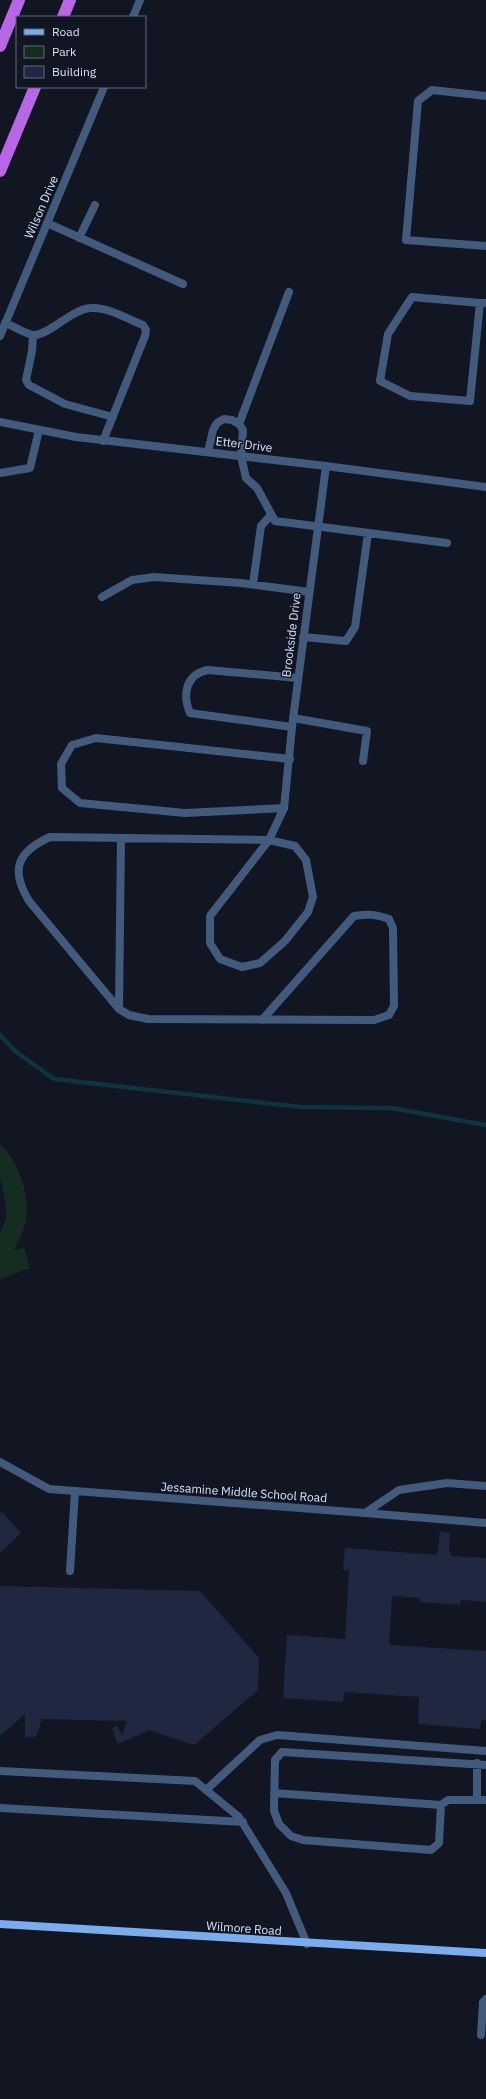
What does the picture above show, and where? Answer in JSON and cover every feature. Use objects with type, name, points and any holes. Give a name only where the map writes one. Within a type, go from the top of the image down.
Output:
[{"type":"highway","points":[[0,46],[19,0]]},
{"type":"highway","points":[[63,16],[70,0]]},
{"type":"highway","points":[[0,171],[35,88]]},
{"type":"main road","name":"Wilmore Road","points":[[0,1924],[307,1944],[486,1953]]},
{"type":"street","points":[[133,16],[140,0]]},
{"type":"street","name":"Wilson Drive","points":[[0,336],[104,88]]},
{"type":"street","points":[[486,96],[432,90],[418,101],[406,240],[486,246]]},
{"type":"street","points":[[80,238],[94,205]]},
{"type":"street","points":[[47,223],[183,284]]},
{"type":"street","points":[[239,424],[289,292]]},
{"type":"street","points":[[412,297],[483,303],[470,401],[410,396],[380,381],[388,334],[412,297]]},
{"type":"street","points":[[5,323],[33,335],[43,333],[78,311],[91,308],[102,309],[143,325],[146,330],[145,336],[103,440]]},
{"type":"street","points":[[33,335],[32,351],[26,380],[28,385],[65,404],[113,417]]},
{"type":"street","points":[[208,452],[213,430],[217,423],[224,419],[232,420],[239,424],[243,430],[241,456],[246,478],[258,488],[274,521],[447,543]]},
{"type":"street","name":"Etter Drive","points":[[0,422],[103,440],[326,466],[486,487]]},
{"type":"street","points":[[0,473],[30,468],[39,430]]},
{"type":"street","name":"Brookside Drive","points":[[269,840],[295,846],[306,860],[313,897],[308,912],[285,941],[260,963],[242,967],[220,959],[210,943],[210,916],[269,840],[284,808],[293,718],[326,466]]},
{"type":"street","points":[[253,584],[262,526],[271,515]]},
{"type":"street","points":[[303,637],[346,641],[352,632],[355,627],[368,533]]},
{"type":"street","points":[[102,597],[132,580],[154,577],[253,584],[309,592]]},
{"type":"street","points":[[292,727],[190,713],[187,705],[187,691],[191,678],[198,672],[208,670],[298,678]]},
{"type":"street","points":[[293,718],[367,731],[363,761]]},
{"type":"street","points":[[284,808],[186,813],[80,803],[62,788],[61,764],[72,745],[96,738],[290,759]]},
{"type":"street","points":[[262,1020],[354,916],[378,914],[389,919],[393,928],[394,1006],[389,1015],[374,1020],[262,1020],[148,1018],[129,1015],[119,1009],[29,902],[20,886],[18,869],[24,856],[34,844],[50,837],[269,840]]},
{"type":"street","points":[[119,1009],[121,838]]},
{"type":"street","name":"Jessamine Middle School Road","points":[[0,1462],[50,1489],[486,1523]]},
{"type":"street","points":[[365,1513],[399,1490],[447,1483],[486,1486]]},
{"type":"street","points":[[70,1571],[75,1491]]},
{"type":"street","points":[[206,1790],[260,1740],[277,1735],[486,1751]]},
{"type":"street","points":[[441,1805],[440,1843],[431,1850],[303,1840],[291,1836],[279,1824],[274,1811],[275,1760],[282,1752],[477,1763],[486,1765]]},
{"type":"street","points":[[477,1763],[477,1800]]},
{"type":"street","points":[[0,1770],[196,1781],[239,1817],[286,1893],[307,1944]]},
{"type":"street","points":[[274,1793],[441,1805],[448,1800],[486,1800]]},
{"type":"street","points":[[0,1808],[242,1822]]},
{"type":"street","points":[[481,2035],[484,2002],[486,1999]]},
{"type":"green space","points":[[0,1144],[13,1160],[25,1190],[27,1211],[26,1221],[14,1250],[24,1248],[30,1268],[0,1279],[0,1234],[6,1218],[6,1205],[0,1178]]},
{"type":"building","points":[[2,1512],[21,1533],[0,1553],[0,1513]]},
{"type":"building","points":[[440,1532],[450,1533],[449,1552],[451,1552],[451,1556],[486,1558],[486,1602],[461,1600],[460,1605],[420,1602],[421,1598],[392,1596],[389,1645],[486,1651],[486,1721],[481,1720],[480,1729],[418,1724],[419,1697],[344,1692],[343,1702],[283,1698],[287,1635],[345,1639],[349,1570],[343,1570],[345,1548],[437,1555]]},
{"type":"building","points":[[0,1586],[200,1591],[259,1658],[258,1690],[194,1745],[149,1730],[118,1744],[112,1729],[117,1725],[122,1735],[127,1721],[42,1719],[36,1737],[25,1737],[25,1714],[0,1736]]},
{"type":"waterway","points":[[0,1035],[15,1051],[54,1079],[300,1107],[391,1108],[486,1125]]}]
